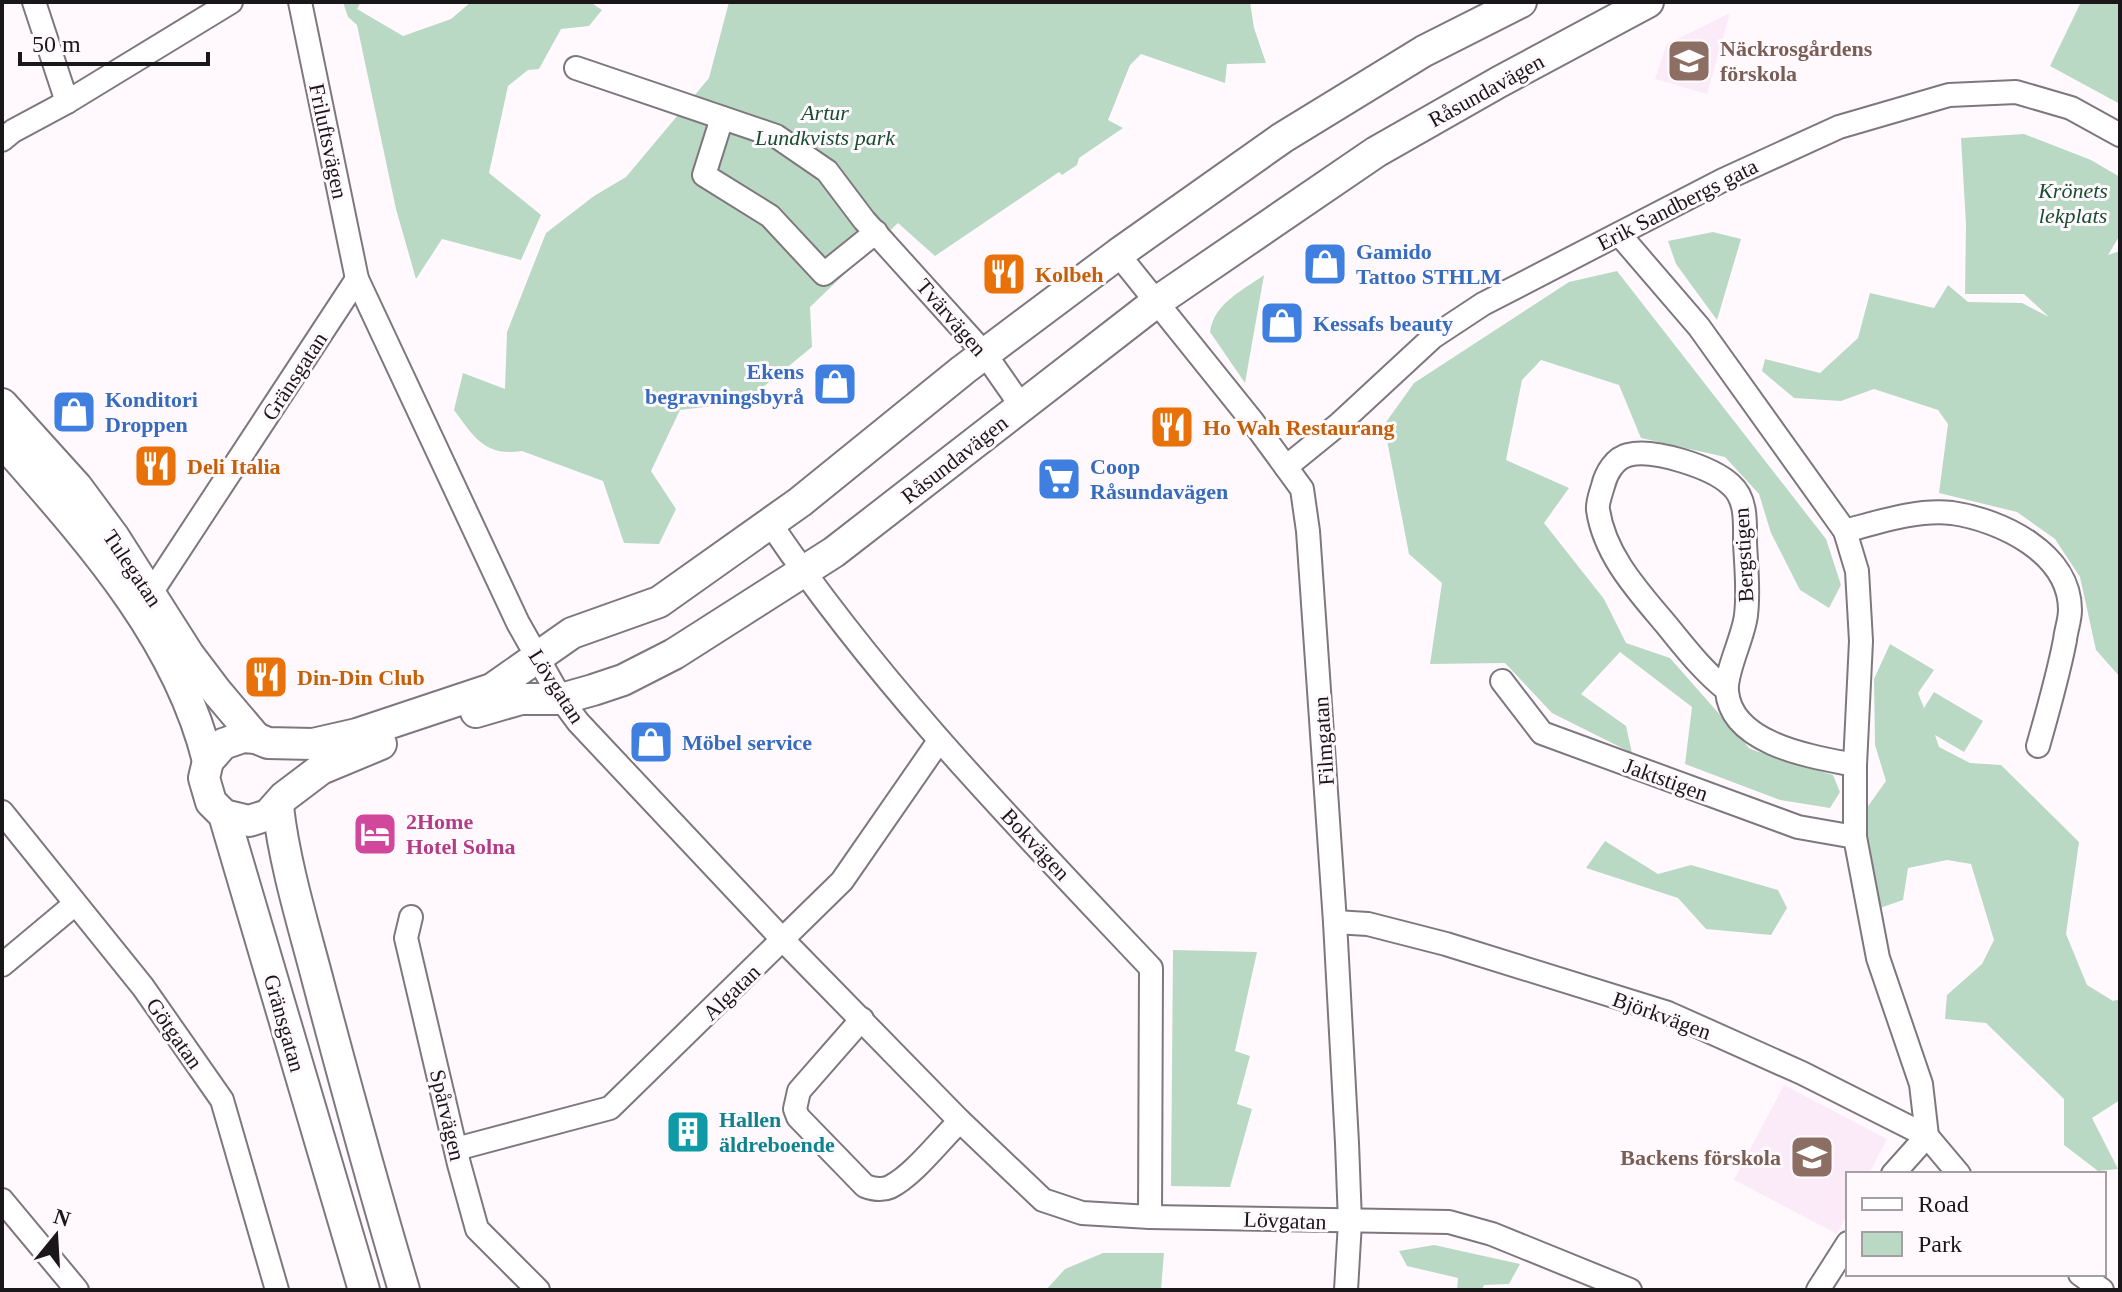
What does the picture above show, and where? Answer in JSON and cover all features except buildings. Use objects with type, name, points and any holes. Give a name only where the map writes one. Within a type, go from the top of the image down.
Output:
[{"type":"street","points":[[34,2],[67,102]]},
{"type":"street","points":[[2,140],[231,2]]},
{"type":"street","name":"Friluftsvägen","points":[[300,2],[357,279]]},
{"type":"street","points":[[208,761],[215,751],[233,739],[313,744],[357,734],[492,689],[572,633],[659,602],[770,523],[1118,254],[1304,125],[1424,51],[1521,2]]},
{"type":"street","name":"Råsundavägen","points":[[224,815],[249,821],[268,815],[321,769],[368,748],[499,704],[521,699],[561,699],[623,680],[674,654],[834,552],[1155,303],[1390,142],[1648,2]]},
{"type":"street","name":"Tvärvägen","points":[[576,68],[776,136],[827,171],[876,232],[985,354],[1022,407]]},
{"type":"street","name":"Erik Sandbergs gata","points":[[1286,467],[1339,424],[1433,337],[1483,304],[1782,151],[1839,127],[1949,95],[2016,92],[2071,108],[2120,135]]},
{"type":"street","points":[[722,118],[704,175],[770,216],[824,274],[876,232]]},
{"type":"street","points":[[1619,234],[1699,327],[1845,531],[1857,571],[1861,641],[1855,837],[1878,958],[1921,1084],[1927,1136],[1895,1172]]},
{"type":"street","name":"Filmgatan","points":[[1118,254],[1302,489],[1308,531],[1335,922],[1350,1222],[1346,1290]]},
{"type":"street","name":"Gränsgatan","points":[[151,593],[357,279]]},
{"type":"street","name":"Lövgatan","points":[[357,279],[518,623],[561,699],[578,722],[784,941],[960,1121],[1043,1200],[1082,1213],[1150,1217],[1449,1222],[1492,1234],[1630,1290]]},
{"type":"street","name":"Tulegatan","points":[[2,404],[77,487],[217,692],[262,741],[282,757],[288,776],[281,802]]},
{"type":"street","name":"Tulegatan","points":[[2,441],[81,532],[138,610],[192,706],[208,761]]},
{"type":"street","name":"Bergstigen","points":[[1727,690],[1708,676],[1624,574],[1609,546],[1598,507],[1604,482],[1615,462],[1627,455],[1647,453],[1709,471],[1732,485],[1741,499],[1745,515],[1746,615],[1727,690],[1733,711],[1746,728],[1767,741],[1810,756],[1855,765]]},
{"type":"street","points":[[1845,531],[1916,514],[1951,513],[1987,522],[2025,540],[2050,561],[2063,578],[2070,611],[2058,678],[2038,746]]},
{"type":"street","name":"Bokvägen","points":[[770,523],[849,632],[939,741],[1151,968],[1150,1217]]},
{"type":"street","name":"Jaktstigen","points":[[1502,681],[1542,733],[1798,827],[1855,837]]},
{"type":"street","name":"Algatan","points":[[456,1149],[610,1108],[842,881],[939,741]]},
{"type":"street","name":"Gränsgatan","points":[[208,761],[204,778],[206,790],[211,802],[224,815],[364,1290]]},
{"type":"street","name":"Gränsgatan","points":[[281,802],[280,830],[309,946],[360,1141],[404,1290]]},
{"type":"street","name":"Götgatan","points":[[2,812],[143,987],[222,1100],[277,1290]]},
{"type":"street","points":[[2,965],[75,904]]},
{"type":"street","name":"Spårvägen","points":[[411,917],[406,938],[477,1229],[538,1290]]},
{"type":"street","name":"Björkvägen","points":[[1335,922],[1368,924],[1446,944],[1668,1013],[1802,1073],[1927,1136],[1957,1172]]},
{"type":"street","points":[[862,1019],[799,1091],[795,1109],[798,1117],[865,1186],[875,1190],[888,1188],[903,1177],[960,1121]]},
{"type":"street","points":[[2,1200],[77,1290]]},
{"type":"street","points":[[1818,1290],[1846,1246]]},
{"type":"street","points":[[2083,1276],[2102,1290]]},
{"type":"shaded area","name":"Näckrosgårdens förskola","points":[[1730,13],[1707,94],[1655,79],[1667,44]]},
{"type":"shaded area","name":"Backens förskola","points":[[1784,1085],[1887,1139],[1870,1172],[1846,1172],[1846,1217],[1837,1234],[1734,1180]]},
{"type":"green space","points":[[343,2],[361,2],[357,9],[403,36],[451,19],[471,2],[590,2],[602,10],[589,26],[561,29],[539,69],[528,70],[508,86],[489,173],[541,215],[521,260],[442,239],[416,279],[396,209],[357,25],[348,17]]},
{"type":"green space","name":"Artur Lundkvists park","points":[[729,2],[1250,2],[1254,28],[1266,63],[1227,64],[1225,83],[1141,54],[1130,65],[1108,120],[1123,128],[1079,158],[1077,165],[1062,175],[1059,172],[935,256],[898,223],[810,307],[812,347],[745,402],[680,410],[651,471],[676,509],[659,544],[624,543],[603,481],[522,451],[489,448],[454,410],[463,373],[505,389],[507,332],[546,233],[594,196],[626,177],[709,78]]},
{"type":"green space","points":[[2081,2],[2120,2],[2120,104],[2050,66]]},
{"type":"green space","name":"Krönets lekplats","points":[[2024,134],[2091,160],[2120,177],[2120,235],[2108,255],[2120,251],[2120,677],[2096,650],[2080,577],[2055,539],[2017,512],[1939,493],[1948,424],[1938,410],[1874,389],[1841,401],[1794,398],[1762,371],[1765,359],[1820,373],[1858,338],[1870,293],[1934,308],[1948,285],[1968,302],[2022,303],[2049,317],[2024,294],[1965,294],[1966,225],[1961,138]]},
{"type":"green space","points":[[1713,232],[1741,239],[1717,320],[1676,264],[1668,241]]},
{"type":"green space","points":[[1617,271],[1826,539],[1841,585],[1829,608],[1800,590],[1771,533],[1759,494],[1725,457],[1641,438],[1619,385],[1541,360],[1522,380],[1506,460],[1569,488],[1544,523],[1604,599],[1626,643],[1670,658],[1750,749],[1833,775],[1840,792],[1830,808],[1780,800],[1685,764],[1692,707],[1620,652],[1581,694],[1626,726],[1632,753],[1552,713],[1505,663],[1430,664],[1442,583],[1409,554],[1384,425],[1414,383],[1569,282]]},
{"type":"green space","points":[[1264,275],[1245,383],[1210,332],[1223,305]]},
{"type":"green space","points":[[1890,644],[1934,670],[1918,693],[1924,708],[1934,692],[1983,721],[1964,752],[1935,735],[1939,747],[1970,763],[2001,765],[2079,842],[2066,934],[2087,985],[2113,1001],[2120,999],[2120,1100],[2092,1118],[2118,1169],[2098,1171],[2064,1145],[2064,1099],[1986,1023],[1945,1019],[1947,995],[1982,964],[1994,940],[1971,864],[1947,860],[1908,868],[1903,900],[1880,908],[1861,816],[1886,781],[1875,745],[1874,679]]},
{"type":"green space","points":[[1605,841],[1658,874],[1691,865],[1778,890],[1787,908],[1771,935],[1706,929],[1678,898],[1586,868]]},
{"type":"green space","points":[[1173,950],[1257,952],[1235,1051],[1250,1056],[1237,1104],[1252,1109],[1230,1187],[1171,1186]]},
{"type":"green space","points":[[1434,1245],[1520,1264],[1509,1284],[1484,1285],[1482,1290],[1457,1290],[1458,1278],[1407,1266],[1399,1251]]},
{"type":"green space","points":[[1103,1253],[1164,1253],[1161,1290],[1046,1290],[1065,1269]]},
{"type":"place","name":"Näckrosgårdens förskola","points":[[1689,61]]},
{"type":"place","name":"Gamido Tattoo STHLM","points":[[1325,264]]},
{"type":"place","name":"Kolbeh","points":[[1004,274]]},
{"type":"place","name":"Kessafs beauty","points":[[1282,323]]},
{"type":"place","name":"Ekens begravningsbyrå","points":[[835,384]]},
{"type":"place","name":"Konditori Droppen","points":[[74,412]]},
{"type":"place","name":"Ho Wah Restaurang","points":[[1172,427]]},
{"type":"place","name":"Deli Italia","points":[[156,466]]},
{"type":"place","name":"Coop Råsundavägen","points":[[1059,479]]},
{"type":"place","name":"Din-Din Club","points":[[266,677]]},
{"type":"place","name":"Möbel service","points":[[651,742]]},
{"type":"place","name":"2Home Hotel Solna","points":[[375,834]]},
{"type":"place","name":"Hallen äldreboende","points":[[688,1132]]},
{"type":"place","name":"Backens förskola","points":[[1812,1157]]}]
